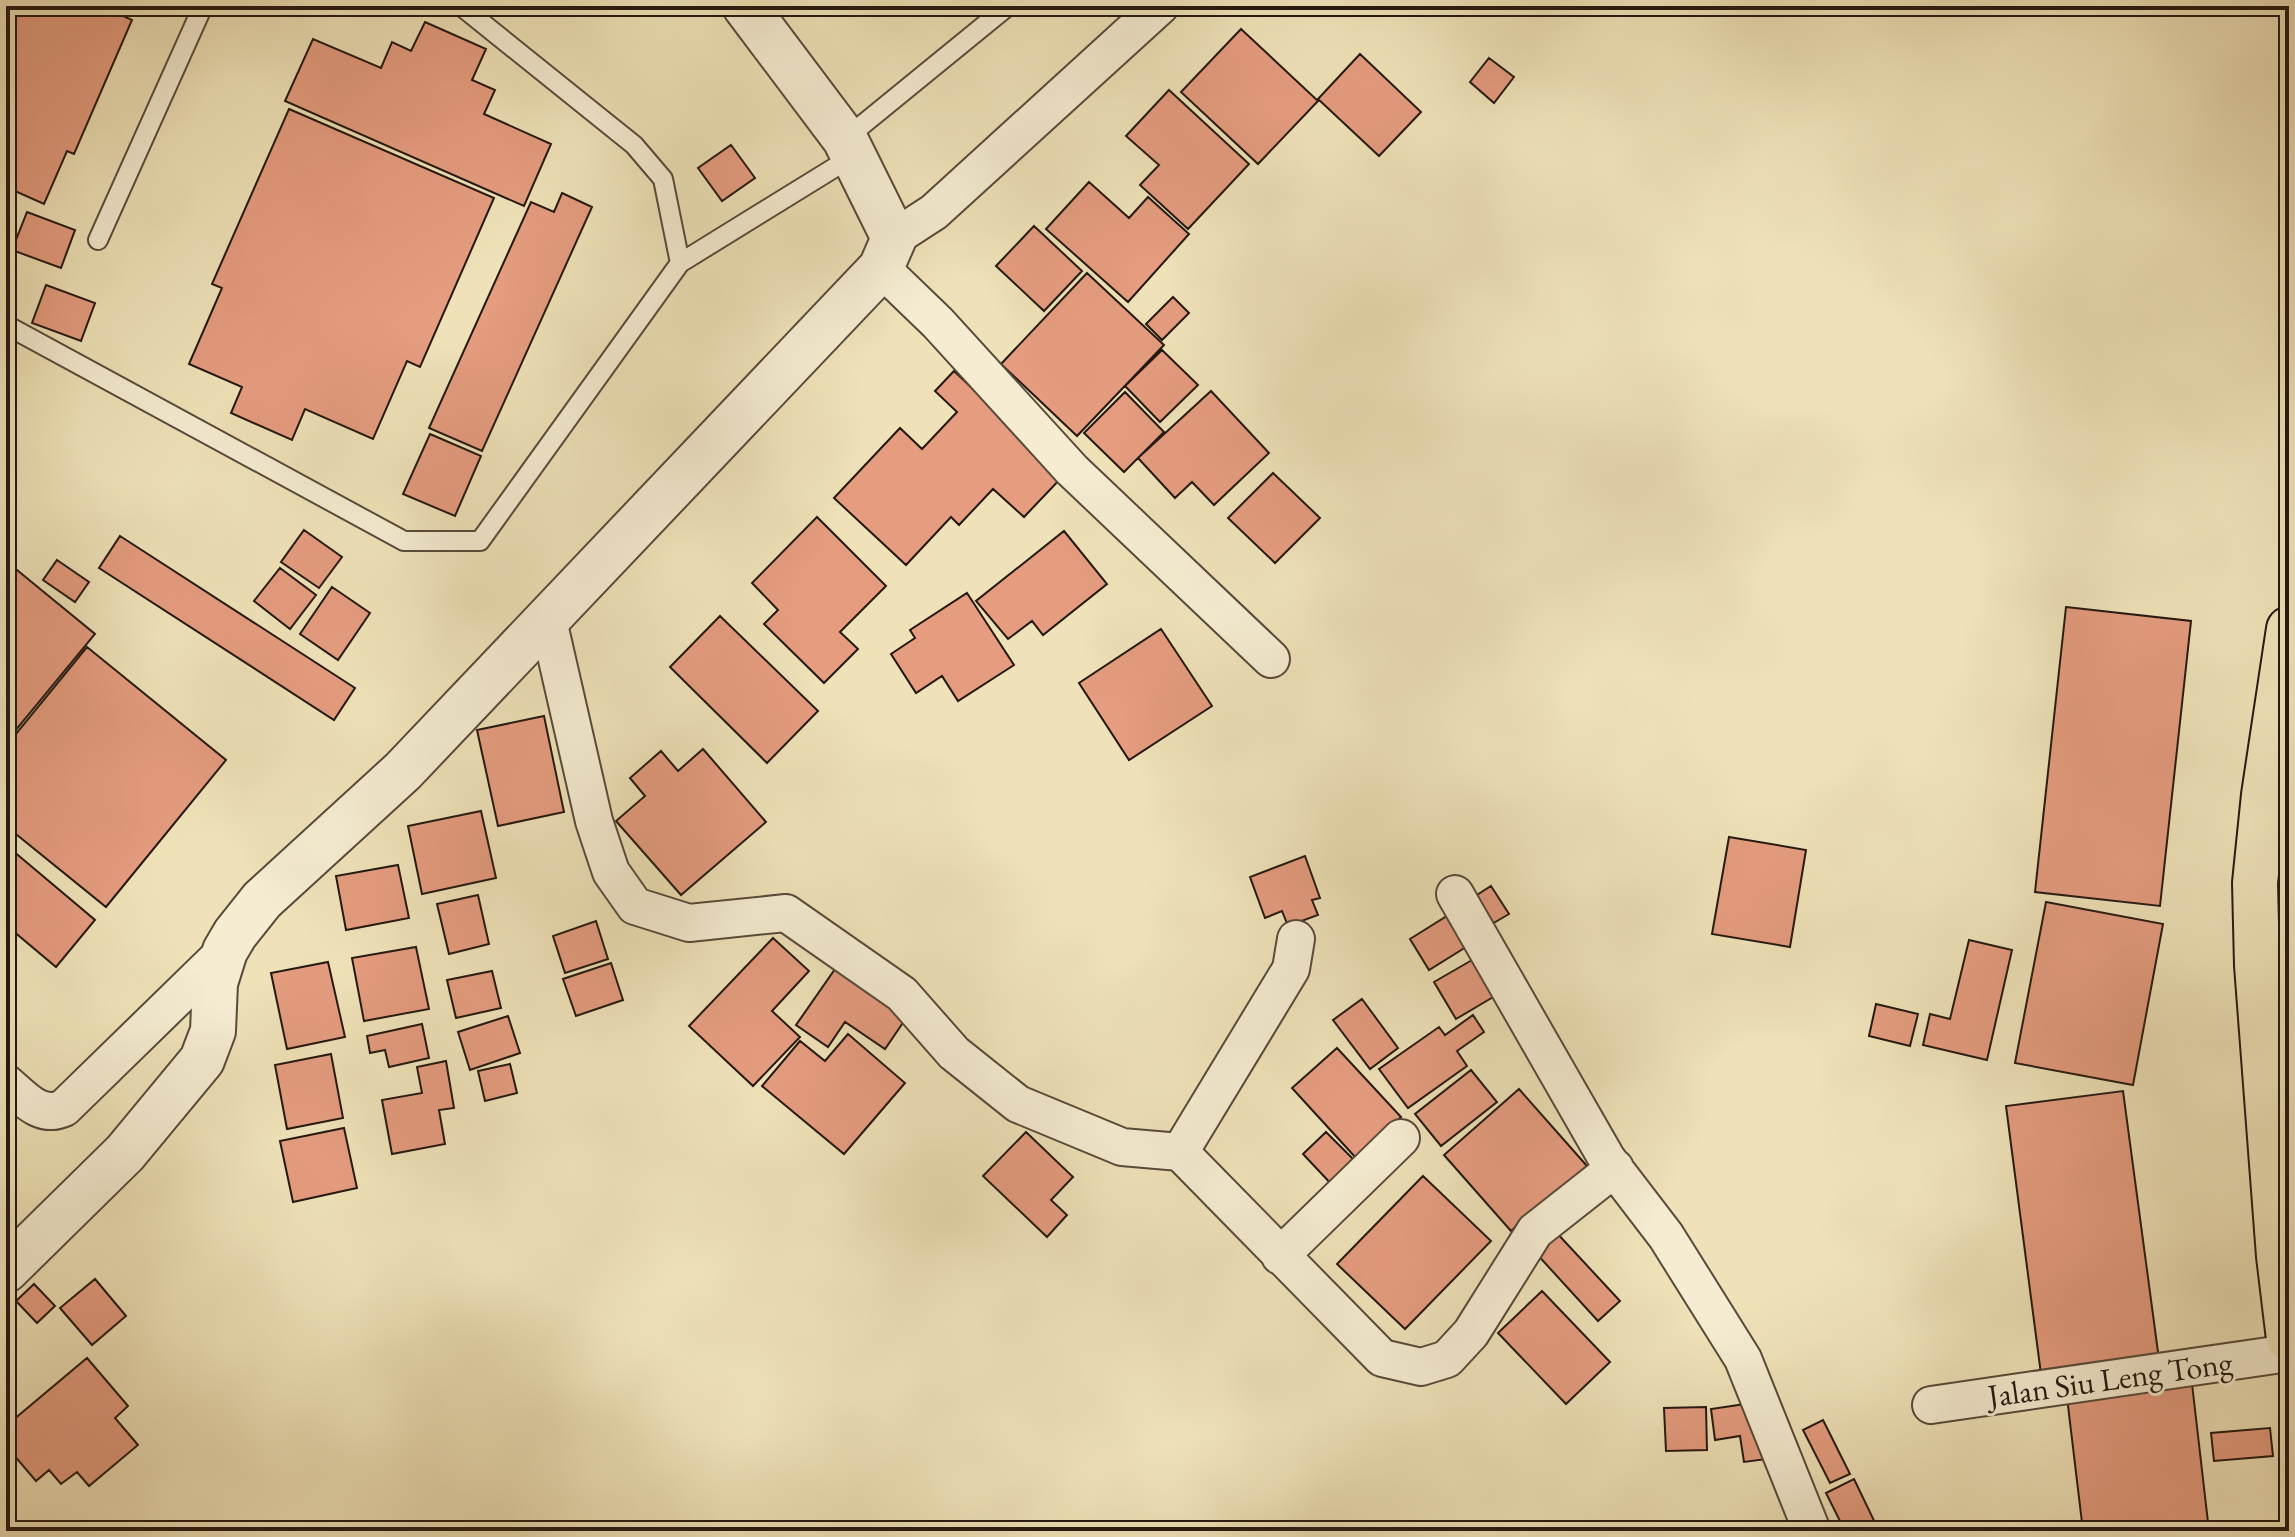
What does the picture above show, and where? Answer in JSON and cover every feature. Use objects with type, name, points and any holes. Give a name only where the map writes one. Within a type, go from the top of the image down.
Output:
[{"type":"highway","points":[[2289,629],[2264,795],[2255,883],[2257,965],[2289,1339]]},
{"type":"street","points":[[745,6],[850,147],[888,253],[938,323],[1072,470],[1271,659]]},
{"type":"street","points":[[6,1270],[125,1153],[202,1060],[213,1031],[215,983],[225,951],[262,900],[403,771],[548,620],[888,253],[1160,6]]},
{"type":"street","points":[[548,620],[594,821],[611,872],[635,906],[689,923],[786,913],[902,994],[954,1053],[1018,1104],[1122,1147],[1180,1152],[1382,1358],[1421,1367],[1447,1359],[1471,1333],[1535,1231],[1615,1168]]},
{"type":"street","points":[[1455,894],[1615,1168],[1666,1236],[1743,1359],[1812,1531]]},
{"type":"street","points":[[1180,1152],[1291,969],[1296,939]]},
{"type":"street","points":[[6,1083],[44,1111],[53,1113],[64,1108],[225,951]]},
{"type":"street","points":[[1280,1256],[1401,1138]]},
{"type":"street","name":"Jalan Siu Leng Tong","points":[[1931,1405],[2289,1353]]},
{"type":"lane","points":[[98,240],[203,6]]},
{"type":"lane","points":[[461,6],[634,145],[663,179],[680,263]]},
{"type":"lane","points":[[6,325],[404,541],[480,541],[680,263],[850,147],[1008,6]]},
{"type":"building","points":[[9,6],[127,6],[123,16],[132,20],[74,154],[67,151],[44,204],[6,187],[6,13]]},
{"type":"building","points":[[940,6],[959,6],[947,15]]},
{"type":"building","points":[[425,22],[486,49],[472,80],[495,90],[484,114],[551,144],[524,206],[285,101],[313,39],[381,68],[392,42],[411,51]]},
{"type":"building","points":[[1241,29],[1318,101],[1258,164],[1181,92]]},
{"type":"building","points":[[1360,54],[1421,112],[1379,156],[1318,99]]},
{"type":"building","points":[[1489,58],[1514,77],[1494,103],[1470,82]]},
{"type":"building","points":[[1169,90],[1249,164],[1188,229],[1140,185],[1159,165],[1126,136]]},
{"type":"building","points":[[289,109],[494,198],[420,367],[407,361],[373,439],[305,409],[292,440],[231,413],[242,387],[189,364],[222,288],[212,284]]},
{"type":"building","points":[[731,145],[755,178],[722,201],[698,168]]},
{"type":"building","points":[[1089,182],[1129,218],[1148,197],[1189,234],[1128,302],[1046,229]]},
{"type":"building","points":[[562,193],[592,207],[482,451],[429,428],[531,202],[554,212]]},
{"type":"building","points":[[27,212],[75,230],[61,268],[12,250]]},
{"type":"building","points":[[1034,226],[1082,271],[1044,311],[996,266]]},
{"type":"building","points":[[1087,273],[1164,345],[1077,436],[1001,364]]},
{"type":"building","points":[[46,285],[95,303],[81,341],[32,323]]},
{"type":"building","points":[[1173,297],[1189,313],[1162,340],[1146,324]]},
{"type":"building","points":[[1162,350],[1198,385],[1160,422],[1125,386]]},
{"type":"building","points":[[954,371],[1064,475],[1024,517],[993,489],[959,525],[951,517],[906,565],[834,498],[900,428],[922,449],[957,412],[935,391]]},
{"type":"building","points":[[1211,391],[1269,453],[1214,505],[1192,482],[1175,498],[1138,458]]},
{"type":"building","points":[[1125,392],[1164,432],[1124,472],[1084,433]]},
{"type":"building","points":[[430,434],[481,456],[455,516],[403,494]]},
{"type":"building","points":[[1273,473],[1320,518],[1275,563],[1228,518]]},
{"type":"building","points":[[817,517],[886,586],[840,632],[858,649],[824,683],[764,624],[778,610],[752,583]]},
{"type":"building","points":[[304,530],[342,557],[319,588],[281,562]]},
{"type":"building","points":[[1064,531],[1107,584],[1043,635],[1032,621],[1008,639],[976,601]]},
{"type":"building","points":[[120,536],[355,688],[334,720],[99,568]]},
{"type":"building","points":[[57,560],[89,582],[75,602],[43,580]]},
{"type":"building","points":[[6,561],[95,634],[6,742]]},
{"type":"building","points":[[280,568],[316,595],[290,629],[254,601]]},
{"type":"building","points":[[332,587],[370,613],[338,660],[300,634]]},
{"type":"building","points":[[967,593],[1014,665],[958,701],[942,676],[916,693],[891,654],[915,638],[910,630]]},
{"type":"building","points":[[2066,607],[2191,621],[2160,906],[2035,892]]},
{"type":"building","points":[[720,616],[818,711],[767,763],[670,667]]},
{"type":"building","points":[[1161,629],[1212,706],[1129,760],[1079,683]]},
{"type":"building","points":[[87,647],[226,760],[106,907],[6,826],[6,746]]},
{"type":"building","points":[[544,716],[564,812],[498,826],[477,730]]},
{"type":"building","points":[[703,749],[766,822],[681,895],[616,821],[645,796],[630,778],[661,751],[678,771]]},
{"type":"building","points":[[481,811],[496,878],[422,894],[408,826]]},
{"type":"building","points":[[1729,837],[1806,850],[1790,947],[1712,934]]},
{"type":"building","points":[[6,845],[95,920],[56,967],[6,925]]},
{"type":"building","points":[[1305,856],[1320,898],[1312,900],[1318,915],[1288,926],[1282,911],[1265,918],[1250,877]]},
{"type":"building","points":[[398,865],[409,918],[346,930],[336,876]]},
{"type":"building","points":[[1491,886],[1509,914],[1480,931],[1463,904]]},
{"type":"building","points":[[478,895],[489,944],[449,954],[437,904]]},
{"type":"building","points":[[2046,902],[2163,924],[2133,1085],[2015,1063]]},
{"type":"building","points":[[1455,911],[1474,942],[1429,970],[1410,939]]},
{"type":"building","points":[[596,921],[608,959],[565,973],[553,936]]},
{"type":"building","points":[[773,938],[809,971],[772,1011],[800,1037],[753,1086],[689,1026]]},
{"type":"building","points":[[1969,940],[2012,950],[1987,1060],[1923,1045],[1930,1014],[1950,1019]]},
{"type":"building","points":[[416,947],[429,1009],[364,1021],[352,958]]},
{"type":"building","points":[[1479,956],[1500,993],[1456,1019],[1434,982]]},
{"type":"building","points":[[328,962],[345,1037],[287,1049],[271,973]]},
{"type":"building","points":[[840,962],[911,1011],[885,1049],[845,1022],[828,1047],[796,1025]]},
{"type":"building","points":[[611,963],[623,1000],[576,1016],[563,979]]},
{"type":"building","points":[[492,971],[501,1008],[456,1018],[447,980]]},
{"type":"building","points":[[1362,999],[1398,1048],[1370,1069],[1333,1020]]},
{"type":"building","points":[[1876,1004],[1918,1014],[1910,1046],[1869,1036]]},
{"type":"building","points":[[1473,1015],[1484,1032],[1457,1051],[1467,1066],[1408,1108],[1379,1069],[1439,1027],[1445,1035]]},
{"type":"building","points":[[508,1016],[520,1053],[470,1070],[458,1032]]},
{"type":"building","points":[[422,1024],[429,1058],[389,1067],[385,1050],[370,1053],[367,1036]]},
{"type":"building","points":[[848,1034],[905,1083],[844,1154],[762,1086],[800,1041],[825,1061]]},
{"type":"building","points":[[1337,1048],[1401,1117],[1356,1158],[1292,1088]]},
{"type":"building","points":[[331,1054],[343,1118],[287,1129],[275,1065]]},
{"type":"building","points":[[446,1061],[454,1108],[439,1110],[445,1144],[392,1154],[382,1100],[422,1093],[417,1067]]},
{"type":"building","points":[[510,1064],[517,1093],[485,1101],[478,1071]]},
{"type":"building","points":[[1471,1070],[1497,1102],[1441,1146],[1415,1114]]},
{"type":"building","points":[[1519,1089],[1587,1166],[1511,1231],[1444,1155]]},
{"type":"building","points":[[2123,1091],[2160,1367],[2042,1382],[2006,1106]]},
{"type":"building","points":[[344,1128],[357,1188],[293,1202],[280,1141]]},
{"type":"building","points":[[1026,1132],[1073,1177],[1051,1200],[1067,1215],[1047,1237],[983,1176]]},
{"type":"building","points":[[1326,1132],[1358,1164],[1334,1187],[1303,1154]]},
{"type":"building","points":[[1423,1176],[1491,1241],[1405,1329],[1337,1264]]},
{"type":"building","points":[[1555,1231],[1620,1301],[1598,1321],[1534,1251]]},
{"type":"building","points":[[95,1279],[126,1316],[92,1345],[60,1308]]},
{"type":"building","points":[[34,1284],[55,1306],[37,1323],[16,1301]]},
{"type":"building","points":[[1542,1291],[1610,1362],[1566,1404],[1498,1333]]},
{"type":"building","points":[[87,1358],[128,1406],[115,1418],[138,1445],[89,1486],[77,1472],[61,1484],[49,1470],[36,1481],[6,1446],[6,1426]]},
{"type":"building","points":[[2191,1375],[2209,1531],[2083,1531],[2066,1389]]},
{"type":"building","points":[[1759,1402],[1767,1459],[1744,1462],[1740,1436],[1715,1440],[1711,1409]]},
{"type":"building","points":[[1706,1407],[1707,1450],[1666,1451],[1664,1408]]},
{"type":"building","points":[[1823,1420],[1850,1474],[1830,1483],[1803,1430]]},
{"type":"building","points":[[2270,1428],[2273,1456],[2214,1461],[2211,1433]]},
{"type":"building","points":[[1854,1479],[1879,1531],[1845,1531],[1826,1493]]}]
